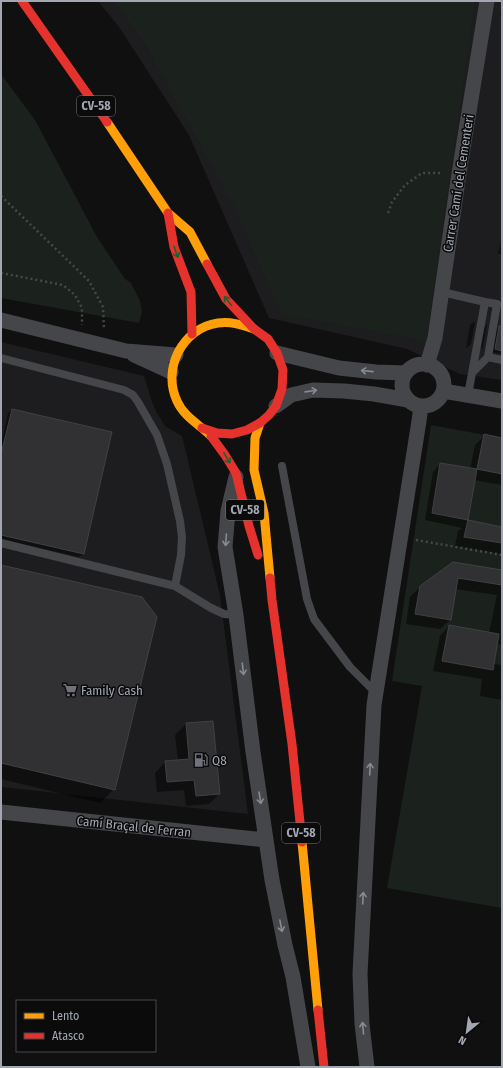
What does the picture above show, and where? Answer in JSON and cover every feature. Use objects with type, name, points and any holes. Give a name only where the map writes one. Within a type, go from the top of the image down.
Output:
[{"type":"main road","name":"CV-58","points":[[22,1],[124,146],[168,214],[190,232],[226,300],[254,329],[268,339],[277,353],[283,370],[282,388],[276,406],[269,415],[260,423],[247,430],[232,434],[202,428]]},
{"type":"main road","name":"CV-58","points":[[168,214],[174,247],[191,292],[192,334]]},
{"type":"main road","name":"CV-58","points":[[254,329],[242,324],[229,322],[216,323],[204,327],[192,334],[183,343],[176,355],[171,372],[172,389],[178,405],[188,418],[202,428],[219,445],[236,474],[246,515],[272,600]]},
{"type":"main road","name":"CV-58","points":[[260,423],[255,438],[254,470],[264,513],[272,600],[292,744],[324,1067]]},
{"type":"street","points":[[34,1],[48,38]]},
{"type":"street","name":"Carrer Camí del Cementeri","points":[[427,365],[435,338],[487,1]]},
{"type":"street","points":[[1,320],[126,351],[171,372]]},
{"type":"street","points":[[126,351],[176,355]]},
{"type":"street","points":[[277,353],[339,368],[376,372],[406,373]]},
{"type":"street","points":[[276,406],[291,395],[313,390],[374,394],[414,403],[432,404],[441,396],[444,384],[439,371],[433,367],[421,364],[415,366],[406,373],[403,379],[402,387],[404,394],[414,403],[419,422],[375,699],[360,974],[362,1024],[366,1067]]},
{"type":"street","points":[[443,391],[502,401]]},
{"type":"street","points":[[236,474],[228,510],[225,547],[236,614],[253,752],[272,880],[293,977],[308,1067]]},
{"type":"street","name":"Camí Braçal de Ferran","points":[[1,812],[266,840]]},
{"type":"lane","points":[[442,292],[500,305],[488,357],[473,372]]},
{"type":"lane","points":[[468,395],[485,302]]},
{"type":"lane","points":[[488,357],[502,360]]},
{"type":"lane","points":[[1,358],[124,390],[133,395],[158,435],[167,464],[175,500],[182,537],[181,555],[175,586]]},
{"type":"lane","points":[[282,466],[307,599],[314,619],[375,699]]},
{"type":"lane","points":[[1,543],[175,586],[217,611],[224,614],[236,614]]},
{"type":"path","points":[[388,212],[392,202],[405,185],[422,173],[439,173],[459,176]]},
{"type":"path","points":[[1,196],[89,281],[102,307],[104,345]]},
{"type":"path","points":[[1,273],[63,285],[75,295],[82,308],[82,327],[79,339]]},
{"type":"path","points":[[401,538],[502,555]]},
{"type":"shaded area","points":[[98,1],[502,1],[502,380],[460,374],[407,349],[269,318],[189,135],[119,27]]},
{"type":"shaded area","points":[[114,1],[475,1],[426,341],[282,314],[229,197],[145,43]]},
{"type":"shaded area","points":[[1,74],[35,120],[97,237],[125,279],[131,283],[140,301],[142,312],[139,323],[1,298]]},
{"type":"shaded area","points":[[1,342],[144,376],[153,405],[165,426],[182,436],[220,595],[248,814],[1,787]]},
{"type":"shaded area","points":[[431,425],[502,438],[502,908],[387,888],[422,686],[392,681]]},
{"type":"building","points":[[499,326],[502,326],[502,351],[495,349]]},
{"type":"building","points":[[12,409],[112,432],[84,554],[1,535],[1,454]]},
{"type":"building","points":[[484,434],[502,438],[502,474],[477,469]]},
{"type":"building","points":[[440,463],[477,469],[468,520],[432,513]]},
{"type":"building","points":[[468,520],[502,527],[502,543],[464,537]]},
{"type":"building","points":[[453,562],[502,570],[502,585],[458,578],[451,620],[415,614],[420,586]]},
{"type":"building","name":"Family Cash","points":[[1,565],[142,597],[157,617],[115,790],[1,763]]},
{"type":"building","points":[[449,625],[499,634],[493,670],[442,661]]},
{"type":"building","points":[[213,721],[220,794],[196,796],[194,780],[167,782],[165,761],[189,759],[186,723]]},
{"type":"traffic: slow","points":[[107,122],[168,213],[190,232],[207,264]]},
{"type":"traffic: slow","points":[[211,436],[184,412],[177,401],[173,389],[172,376],[178,352],[185,341],[205,326],[218,323],[232,323],[254,329]]},
{"type":"traffic: slow","points":[[260,423],[255,438],[254,470],[264,513],[270,578]]},
{"type":"traffic: slow","points":[[302,842],[318,1010]]},
{"type":"traffic: jam","points":[[22,1],[107,122]]},
{"type":"traffic: jam","points":[[168,213],[174,247],[191,292],[192,334]]},
{"type":"traffic: jam","points":[[202,428],[217,433],[232,434],[247,430],[260,423],[276,406],[282,389],[283,370],[277,353],[268,339],[254,329],[226,299],[207,264]]},
{"type":"traffic: jam","points":[[211,436],[236,473],[258,555]]},
{"type":"traffic: jam","points":[[270,578],[292,744],[302,842]]},
{"type":"traffic: jam","points":[[318,1010],[324,1067]]},
{"type":"place","name":"Family Cash","points":[[70,690]]},
{"type":"place","name":"Q8","points":[[201,760]]}]
